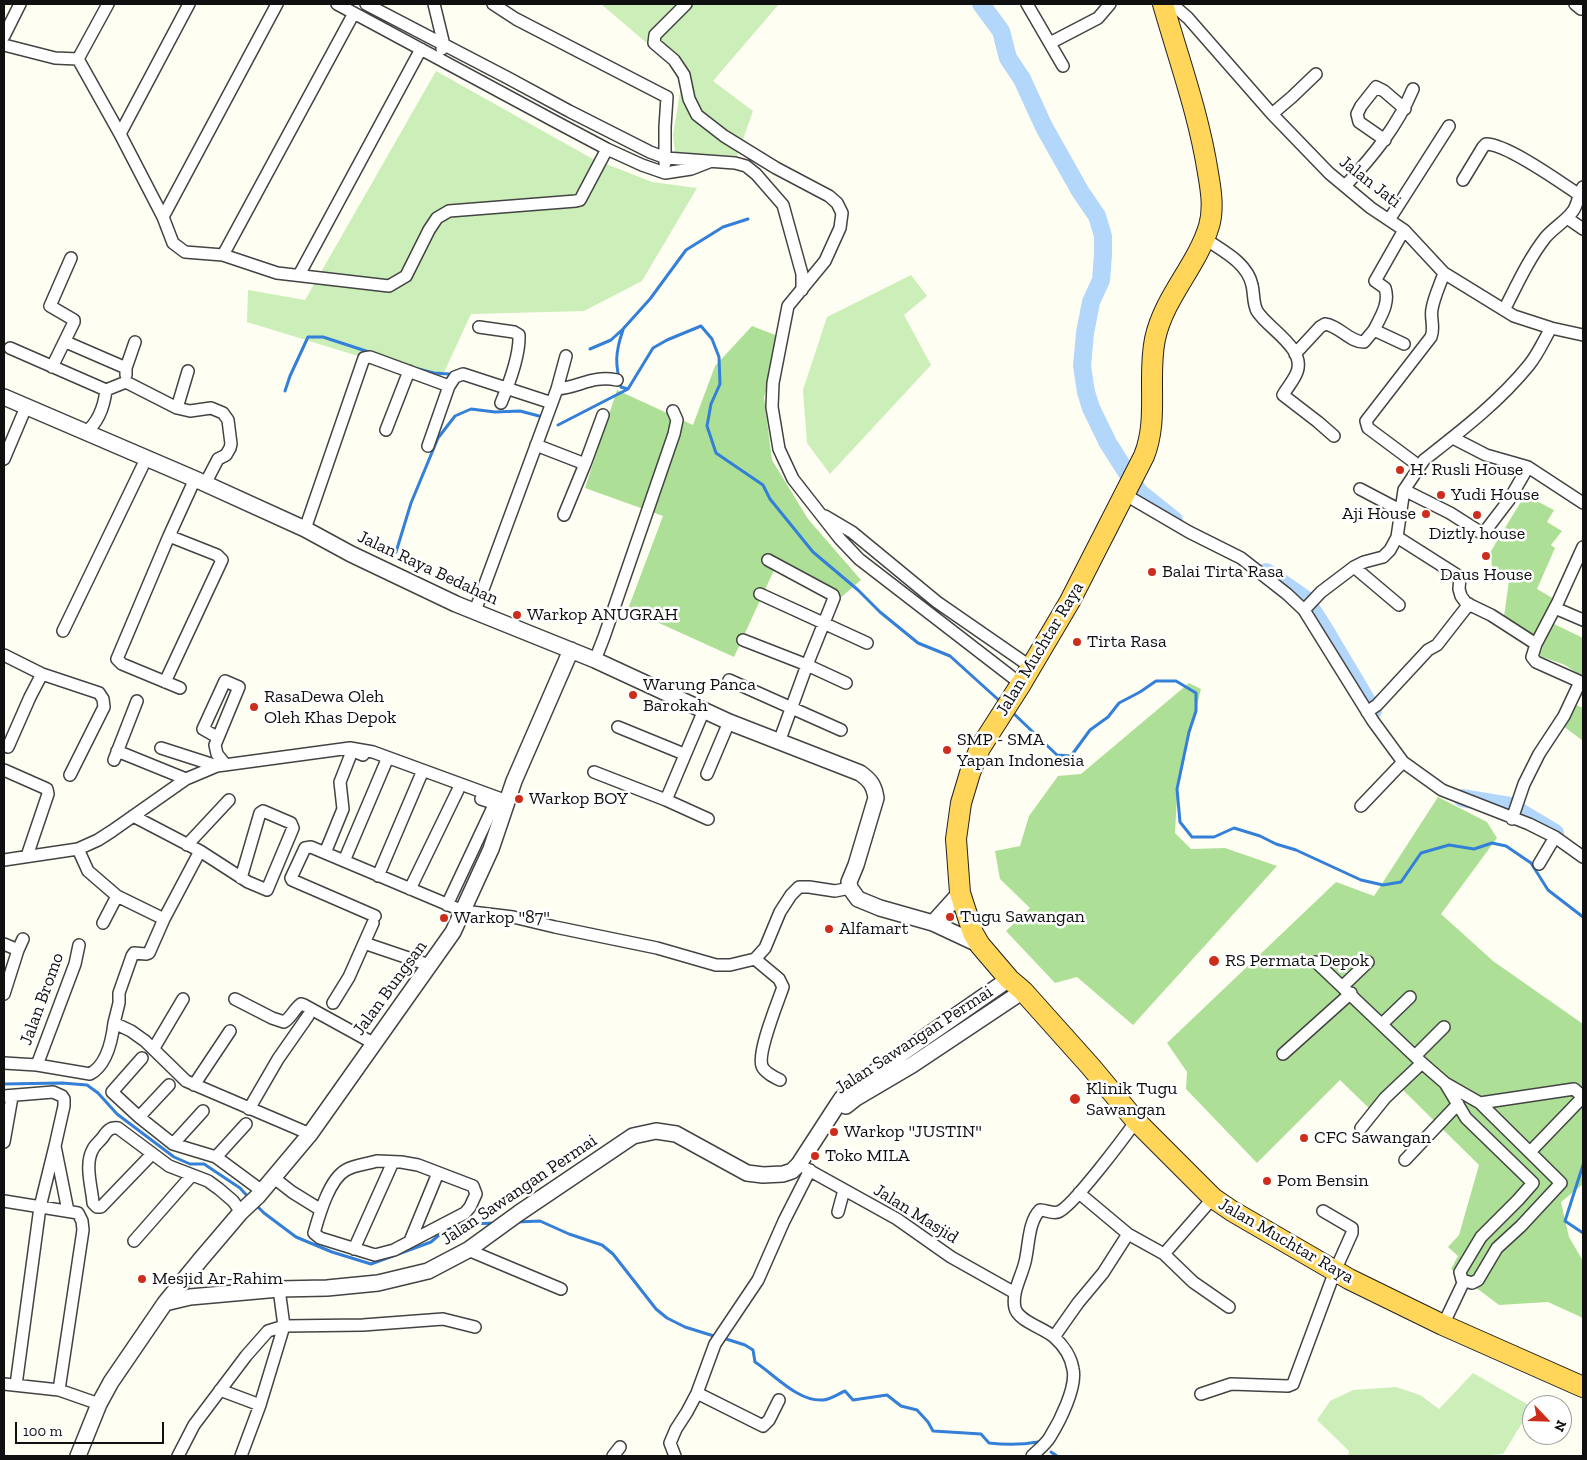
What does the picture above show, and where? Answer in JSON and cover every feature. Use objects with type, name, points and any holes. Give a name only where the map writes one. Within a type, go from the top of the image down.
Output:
[{"type":"highway","name":"Jalan Muchtar Raya","points":[[1163,4],[1205,153],[1211,206],[1209,224],[1194,259],[1171,299],[1157,332],[1152,361],[1152,415],[1147,447],[1090,564],[1022,682],[980,748],[970,773],[961,803],[956,839],[960,893],[973,933],[980,945],[1136,1121],[1213,1198],[1335,1272],[1443,1325],[1583,1387]]},
{"type":"street","points":[[4,36],[20,4]]},
{"type":"street","points":[[78,58],[108,4]]},
{"type":"street","points":[[120,134],[189,4]]},
{"type":"street","points":[[163,217],[277,4]]},
{"type":"street","points":[[337,4],[607,149],[665,173],[691,169],[713,161]]},
{"type":"street","points":[[366,4],[621,138],[666,158],[776,168]]},
{"type":"street","points":[[434,4],[444,45],[438,57]]},
{"type":"street","points":[[493,4],[516,18],[667,97],[665,173]]},
{"type":"street","points":[[686,4],[655,35],[654,43],[674,60],[684,75],[689,99],[697,115],[724,136],[776,168],[829,196],[837,203],[842,213],[840,228],[825,261],[788,306],[773,383],[772,407],[779,449],[793,479],[840,539],[859,559],[1022,682]]},
{"type":"street","points":[[1027,4],[1063,66]]},
{"type":"street","points":[[1050,43],[1090,23],[1103,13],[1110,4]]},
{"type":"street","name":"Jalan Jati","points":[[1172,4],[1188,18],[1272,114],[1329,173],[1371,208],[1404,230],[1444,273],[1504,310],[1528,322],[1583,335]]},
{"type":"street","points":[[223,255],[354,13]]},
{"type":"street","points":[[4,45],[54,58],[78,58]]},
{"type":"street","points":[[299,275],[421,49]]},
{"type":"street","points":[[78,58],[120,134],[163,217],[173,242],[178,248],[185,252],[223,255],[276,273],[389,286],[406,276],[429,230],[437,218],[449,210],[580,200],[607,149]]},
{"type":"street","points":[[1272,114],[1316,74]]},
{"type":"street","points":[[1385,140],[1359,122],[1357,118],[1361,106],[1376,87],[1384,91],[1405,109]]},
{"type":"street","points":[[1345,186],[1385,140],[1405,109],[1413,89]]},
{"type":"street","points":[[1389,220],[1449,126]]},
{"type":"street","points":[[1463,180],[1483,147],[1489,144],[1497,145],[1581,190],[1575,208],[1539,246],[1504,310]]},
{"type":"street","points":[[746,166],[776,195],[783,205],[802,274],[802,290]]},
{"type":"street","points":[[1567,218],[1583,229]]},
{"type":"street","points":[[1295,354],[1325,324],[1333,326],[1357,342],[1368,340],[1384,310],[1388,296],[1386,288],[1375,282],[1404,230]]},
{"type":"street","points":[[1204,238],[1234,258],[1247,271],[1252,282],[1257,312],[1283,338],[1298,358],[1296,373],[1283,395],[1334,436]]},
{"type":"street","points":[[52,367],[66,342],[74,321],[50,306],[71,258]]},
{"type":"street","points":[[1419,466],[1368,428],[1366,420],[1431,337],[1433,330],[1432,308],[1444,273]]},
{"type":"street","points":[[479,327],[514,332],[519,335],[519,342],[501,403]]},
{"type":"street","points":[[1306,609],[1321,592],[1354,567],[1383,557],[1390,550],[1397,537],[1404,490],[1419,466],[1483,413],[1509,387],[1530,363],[1551,328]]},
{"type":"street","points":[[1374,330],[1404,344]]},
{"type":"street","points":[[66,342],[126,368]]},
{"type":"street","points":[[126,382],[126,368],[135,342]]},
{"type":"street","points":[[10,348],[106,390],[126,382],[177,408],[190,411],[212,408],[223,413],[228,420],[232,444],[226,454],[218,459],[200,481],[169,536],[117,659],[122,664],[180,688]]},
{"type":"street","points":[[475,611],[557,389],[566,356]]},
{"type":"street","points":[[305,529],[364,358],[370,357],[449,386]]},
{"type":"street","points":[[177,408],[188,371]]},
{"type":"street","points":[[386,430],[409,371]]},
{"type":"street","points":[[428,446],[449,386],[456,377],[463,374],[552,403]]},
{"type":"street","points":[[557,389],[568,388],[593,379],[606,378],[617,380]]},
{"type":"street","points":[[85,433],[92,427],[102,411],[106,390]]},
{"type":"street","name":"Jalan Raya Bedahan","points":[[4,397],[200,481],[475,611],[595,660],[730,722],[860,773],[870,780],[874,787],[876,798],[873,813],[849,882],[850,888]]},
{"type":"street","points":[[4,459],[26,407]]},
{"type":"street","points":[[595,660],[674,434],[677,420],[674,412]]},
{"type":"street","points":[[564,515],[603,415]]},
{"type":"street","points":[[1452,438],[1486,455],[1528,467],[1583,503]]},
{"type":"street","points":[[536,445],[585,464]]},
{"type":"street","points":[[63,630],[146,459]]},
{"type":"street","points":[[1404,490],[1450,513],[1483,534],[1509,500],[1528,467]]},
{"type":"street","points":[[1129,485],[1189,532],[1242,558],[1306,609],[1403,762],[1442,790],[1515,812],[1528,824],[1555,837],[1583,857]]},
{"type":"street","points":[[1360,489],[1400,510]]},
{"type":"street","points":[[823,516],[852,532],[937,602],[1022,682]]},
{"type":"street","points":[[165,682],[222,560],[218,556],[169,536]]},
{"type":"street","points":[[1397,537],[1460,577],[1459,590],[1461,596],[1469,604],[1491,615],[1536,644]]},
{"type":"street","points":[[1515,812],[1524,784],[1539,754],[1564,716],[1582,683],[1536,662],[1532,657],[1536,644],[1583,547]]},
{"type":"street","points":[[768,560],[833,595],[834,600],[807,665],[779,742]]},
{"type":"street","points":[[1354,567],[1399,606]]},
{"type":"street","points":[[760,594],[867,643]]},
{"type":"street","points":[[1371,710],[1428,650],[1437,645],[1469,604]]},
{"type":"street","points":[[1555,608],[1583,620]]},
{"type":"street","points":[[743,640],[807,665],[846,683]]},
{"type":"street","name":"Jalan Bungsan","points":[[78,1456],[99,1404],[111,1382],[166,1303],[310,1134],[443,946],[463,912],[491,849],[514,781],[571,650]]},
{"type":"street","points":[[4,655],[42,674],[99,693],[103,699],[104,707],[70,775]]},
{"type":"street","points":[[8,747],[42,674]]},
{"type":"street","points":[[729,680],[841,730]]},
{"type":"street","points":[[137,700],[115,756],[186,779]]},
{"type":"street","points":[[666,800],[704,710]]},
{"type":"street","points":[[707,774],[730,722]]},
{"type":"street","points":[[618,727],[684,754]]},
{"type":"street","points":[[217,737],[215,745],[221,765]]},
{"type":"street","points":[[161,748],[221,765]]},
{"type":"street","points":[[4,860],[78,849],[98,840],[186,779],[221,765],[325,750],[358,748],[507,801]]},
{"type":"street","points":[[325,853],[343,809],[340,782],[351,754],[356,752],[493,803],[494,805],[447,905]]},
{"type":"street","points":[[344,861],[386,762]]},
{"type":"street","points":[[1362,806],[1403,762]]},
{"type":"street","points":[[4,770],[47,789],[48,794],[27,856]]},
{"type":"street","points":[[594,772],[666,800],[708,819]]},
{"type":"street","points":[[378,876],[421,775]]},
{"type":"street","points":[[410,889],[458,790]]},
{"type":"street","points":[[187,845],[229,800]]},
{"type":"street","points":[[133,816],[200,851],[240,878],[267,890],[294,828],[291,822],[263,810],[260,813],[240,878]]},
{"type":"street","points":[[1539,864],[1555,837]]},
{"type":"street","points":[[333,1003],[350,977],[374,919],[292,880],[291,878],[305,848],[311,847],[463,912],[521,918],[657,948],[716,965],[730,965],[755,959],[765,948],[787,900],[799,887],[835,892],[850,888],[858,899],[880,908],[933,922],[980,945]]},
{"type":"street","points":[[78,849],[88,871],[117,896],[164,919]]},
{"type":"street","points":[[4,1063],[37,1065],[90,1074],[99,1068],[112,1038],[119,1003],[119,993],[132,956],[134,953],[150,953],[164,919],[200,851]]},
{"type":"street","points":[[933,922],[960,893]]},
{"type":"street","points":[[103,923],[117,896]]},
{"type":"street","points":[[4,994],[23,939]]},
{"type":"street","points":[[364,942],[429,965]]},
{"type":"street","points":[[4,944],[18,950]]},
{"type":"street","name":"Jalan Bromo","points":[[37,1065],[75,964],[79,945]]},
{"type":"street","points":[[755,959],[779,979],[783,987],[768,1027],[761,1063],[765,1070],[780,1080]]},
{"type":"street","points":[[1316,962],[1445,1083],[1480,1103],[1560,1183],[1521,1226],[1497,1248],[1478,1280],[1472,1283],[1460,1278],[1460,1272],[1477,1243],[1534,1183],[1466,1118],[1445,1083]]},
{"type":"street","points":[[1283,1054],[1347,990],[1368,962]]},
{"type":"street","name":"Jalan Sawangan Permai","points":[[166,1303],[190,1297],[378,1283],[428,1271],[468,1250],[519,1213],[634,1136],[656,1131],[676,1134],[747,1173],[763,1176],[783,1174],[805,1167],[827,1122],[853,1095],[859,1084],[938,1028],[1016,985]]},
{"type":"street","name":"Jalan Sawangan Permai","points":[[853,1095],[947,1042],[1016,985]]},
{"type":"street","points":[[1382,1024],[1410,997]]},
{"type":"street","points":[[154,1048],[183,999]]},
{"type":"street","points":[[235,999],[284,1022],[301,1004],[373,1043]]},
{"type":"street","points":[[248,1109],[278,1059],[308,1016]]},
{"type":"street","points":[[114,1023],[131,1031],[154,1048],[186,1082],[310,1134]]},
{"type":"street","points":[[1361,1128],[1444,1027]]},
{"type":"street","points":[[938,1028],[947,1042]]},
{"type":"street","points":[[194,1085],[230,1031]]},
{"type":"street","points":[[142,1058],[112,1092],[173,1144],[216,1157],[252,1202]]},
{"type":"street","points":[[139,1116],[169,1085]]},
{"type":"street","points":[[1480,1103],[1574,1089],[1578,1092],[1582,1096],[1581,1099],[1530,1152]]},
{"type":"street","points":[[4,1142],[8,1096],[53,1092],[62,1096],[64,1106],[40,1207],[16,1385]]},
{"type":"street","points":[[1406,1160],[1458,1104]]},
{"type":"street","points":[[173,1144],[203,1111]]},
{"type":"street","points":[[1032,1456],[1049,1438],[1063,1411],[1074,1371],[1070,1357],[1054,1337],[1020,1316],[1015,1310],[1015,1293],[1025,1267],[1034,1218],[1040,1210],[1061,1212],[1079,1194],[1114,1152],[1136,1121]]},
{"type":"street","points":[[216,1157],[246,1124]]},
{"type":"street","points":[[152,1154],[101,1207],[97,1207],[93,1203],[90,1156],[93,1149],[113,1127],[118,1128],[169,1166],[208,1181],[232,1201],[252,1202]]},
{"type":"street","points":[[55,1146],[68,1211]]},
{"type":"street","points":[[377,1161],[418,1166],[438,1173],[473,1186],[476,1194],[470,1207],[465,1213],[394,1250],[375,1255],[320,1238],[314,1233],[321,1210],[333,1183],[345,1170],[377,1161]]},
{"type":"street","points":[[354,1249],[393,1162]]},
{"type":"street","points":[[675,1456],[670,1443],[676,1429],[697,1393],[715,1344],[760,1275],[805,1167]]},
{"type":"street","name":"Jalan Masjid","points":[[805,1167],[897,1219],[951,1258],[1015,1293]]},
{"type":"street","points":[[410,1241],[438,1173]]},
{"type":"street","points":[[134,1241],[192,1175]]},
{"type":"street","points":[[274,1178],[321,1210]]},
{"type":"street","points":[[838,1212],[844,1190]]},
{"type":"street","points":[[1079,1194],[1128,1234],[1164,1254],[1193,1282],[1229,1307]]},
{"type":"street","points":[[1164,1254],[1213,1198]]},
{"type":"street","points":[[4,1201],[68,1211],[78,1214],[80,1217],[83,1230],[59,1390]]},
{"type":"street","points":[[1201,1394],[1231,1384],[1288,1386],[1293,1384],[1335,1272],[1352,1233],[1352,1228],[1323,1210]]},
{"type":"street","points":[[1054,1337],[1078,1303],[1103,1273],[1128,1234]]},
{"type":"street","points":[[468,1250],[562,1289]]},
{"type":"street","points":[[1443,1325],[1464,1281]]},
{"type":"street","points":[[241,1456],[260,1405],[284,1326],[279,1289]]},
{"type":"street","points":[[178,1456],[194,1425],[268,1331],[284,1326],[363,1325],[443,1319],[475,1327]]},
{"type":"street","points":[[4,1384],[59,1390],[99,1404]]},
{"type":"street","points":[[220,1390],[260,1405]]},
{"type":"street","points":[[697,1393],[763,1426],[769,1420],[779,1400]]},
{"type":"green space","points":[[601,4],[779,4],[713,81],[753,111],[737,156],[675,152],[673,135],[683,74]]},
{"type":"green space","points":[[436,71],[591,158],[652,182],[697,188],[642,281],[584,311],[471,314],[440,381],[247,322],[248,290],[305,300]]},
{"type":"green space","points":[[911,275],[927,296],[904,315],[931,365],[830,474],[807,443],[803,390],[827,317]]},
{"type":"green space","points":[[752,326],[783,338],[764,397],[772,460],[808,519],[861,580],[839,599],[775,568],[734,657],[628,609],[663,516],[585,488],[617,390],[693,425],[715,366]]},
{"type":"green space","points":[[1525,495],[1554,510],[1547,522],[1562,531],[1551,545],[1555,548],[1537,589],[1554,599],[1533,638],[1503,623],[1509,581],[1492,569],[1491,551]]},
{"type":"green space","points":[[1550,622],[1583,638],[1583,694],[1576,705],[1583,708],[1583,741],[1562,725],[1575,689],[1578,674],[1565,665],[1540,656]]},
{"type":"green space","points":[[1189,683],[1201,689],[1178,779],[1175,833],[1191,849],[1225,848],[1277,866],[1133,1025],[1077,977],[1055,983],[1006,931],[1030,908],[1000,879],[995,851],[1020,846],[1029,816],[1058,776],[1081,774]]},
{"type":"green space","points":[[1438,797],[1487,822],[1497,838],[1441,914],[1493,961],[1583,1024],[1583,1184],[1561,1202],[1569,1237],[1583,1261],[1583,1318],[1548,1302],[1499,1305],[1451,1269],[1458,1256],[1448,1247],[1459,1235],[1479,1165],[1403,1090],[1377,1116],[1340,1080],[1257,1163],[1186,1089],[1187,1072],[1167,1043],[1336,882],[1374,896]]},
{"type":"green space","points":[[1473,1373],[1522,1401],[1522,1423],[1503,1454],[1480,1456],[1348,1456],[1349,1451],[1317,1420],[1330,1401],[1353,1390],[1396,1387],[1420,1395],[1439,1409]]},
{"type":"waterway","points":[[981,4],[1001,31],[1008,58],[1022,79],[1044,127],[1080,191],[1097,216],[1103,236],[1101,280],[1091,302],[1085,333],[1082,366],[1086,392],[1091,408],[1108,443],[1139,492],[1174,520]]},
{"type":"waterway","points":[[590,349],[611,340],[623,329],[650,299],[686,250],[723,227],[748,219]]},
{"type":"waterway","points":[[558,425],[628,389],[653,348],[701,326],[712,339],[719,357],[720,384],[711,404],[707,426],[716,453],[763,485],[770,499],[813,552],[858,590],[880,612],[918,643],[950,656],[1002,703]]},
{"type":"waterway","points":[[623,330],[618,345],[617,365],[621,387],[628,389]]},
{"type":"waterway","points":[[285,391],[308,337],[323,337],[369,352]]},
{"type":"waterway","points":[[418,369],[449,374]]},
{"type":"waterway","points":[[396,552],[411,503],[438,438],[455,416],[471,409],[495,412],[520,411],[539,416]]},
{"type":"waterway","points":[[1266,572],[1305,599],[1373,711]]},
{"type":"waterway","points":[[1012,712],[1057,755],[1071,756],[1090,730],[1108,717],[1119,703],[1156,681],[1176,681],[1196,693],[1196,711],[1189,732],[1177,789],[1180,822],[1192,837],[1214,837],[1234,828],[1296,850],[1361,880],[1383,885],[1401,882],[1421,853],[1449,845],[1474,849],[1492,843],[1506,846],[1531,863],[1548,890],[1583,917]]},
{"type":"waterway","points":[[1462,798],[1510,806],[1555,833]]},
{"type":"waterway","points":[[4,1084],[62,1083],[87,1085],[98,1093],[117,1114],[174,1157],[190,1164],[204,1164],[240,1188],[249,1198]]},
{"type":"waterway","points":[[1583,1165],[1565,1221],[1583,1233]]},
{"type":"waterway","points":[[255,1204],[296,1237],[332,1252],[371,1264],[431,1242],[446,1229],[470,1224],[496,1223]]},
{"type":"waterway","points":[[517,1222],[540,1221],[569,1234],[602,1245],[613,1254],[656,1309],[667,1318],[685,1327],[717,1337]]},
{"type":"waterway","points":[[723,1338],[745,1345],[753,1350],[755,1362],[787,1387],[805,1397],[826,1400],[845,1391],[853,1400],[887,1395],[901,1406],[917,1410],[933,1431],[981,1434],[989,1443],[1026,1444],[1038,1442]]},
{"type":"waterway","points":[[1051,1452],[1057,1456]]},
{"type":"place","name":"H. Rusli House","points":[[1400,470]]},
{"type":"place","name":"Yudi House","points":[[1441,495]]},
{"type":"place","name":"Aji House","points":[[1426,514]]},
{"type":"place","name":"Diztly house","points":[[1477,515]]},
{"type":"place","name":"Daus House","points":[[1486,556]]},
{"type":"place","name":"Balai Tirta Rasa","points":[[1152,572]]},
{"type":"place","name":"Warkop ANUGRAH","points":[[517,615]]},
{"type":"place","name":"Tirta Rasa","points":[[1077,642]]},
{"type":"place","name":"Warung Panca Barokah","points":[[633,695]]},
{"type":"place","name":"RasaDewa Oleh Oleh Khas Depok","points":[[254,707]]},
{"type":"place","name":"SMP - SMA Yapan Indonesia","points":[[947,750]]},
{"type":"place","name":"Warkop BOY","points":[[519,799]]},
{"type":"place","name":"Tugu Sawangan","points":[[950,917]]},
{"type":"place","name":"Warkop \"87\"","points":[[444,918]]},
{"type":"place","name":"Alfamart","points":[[829,929]]},
{"type":"place","name":"RS Permata Depok","points":[[1214,961]]},
{"type":"place","name":"Klinik Tugu Sawangan","points":[[1075,1099]]},
{"type":"place","name":"Warkop \"JUSTIN\"","points":[[834,1132]]},
{"type":"place","name":"CFC Sawangan","points":[[1304,1138]]},
{"type":"place","name":"Toko MILA","points":[[815,1156]]},
{"type":"place","name":"Pom Bensin","points":[[1267,1181]]},
{"type":"place","name":"Mesjid Ar-Rahim","points":[[142,1279]]}]
